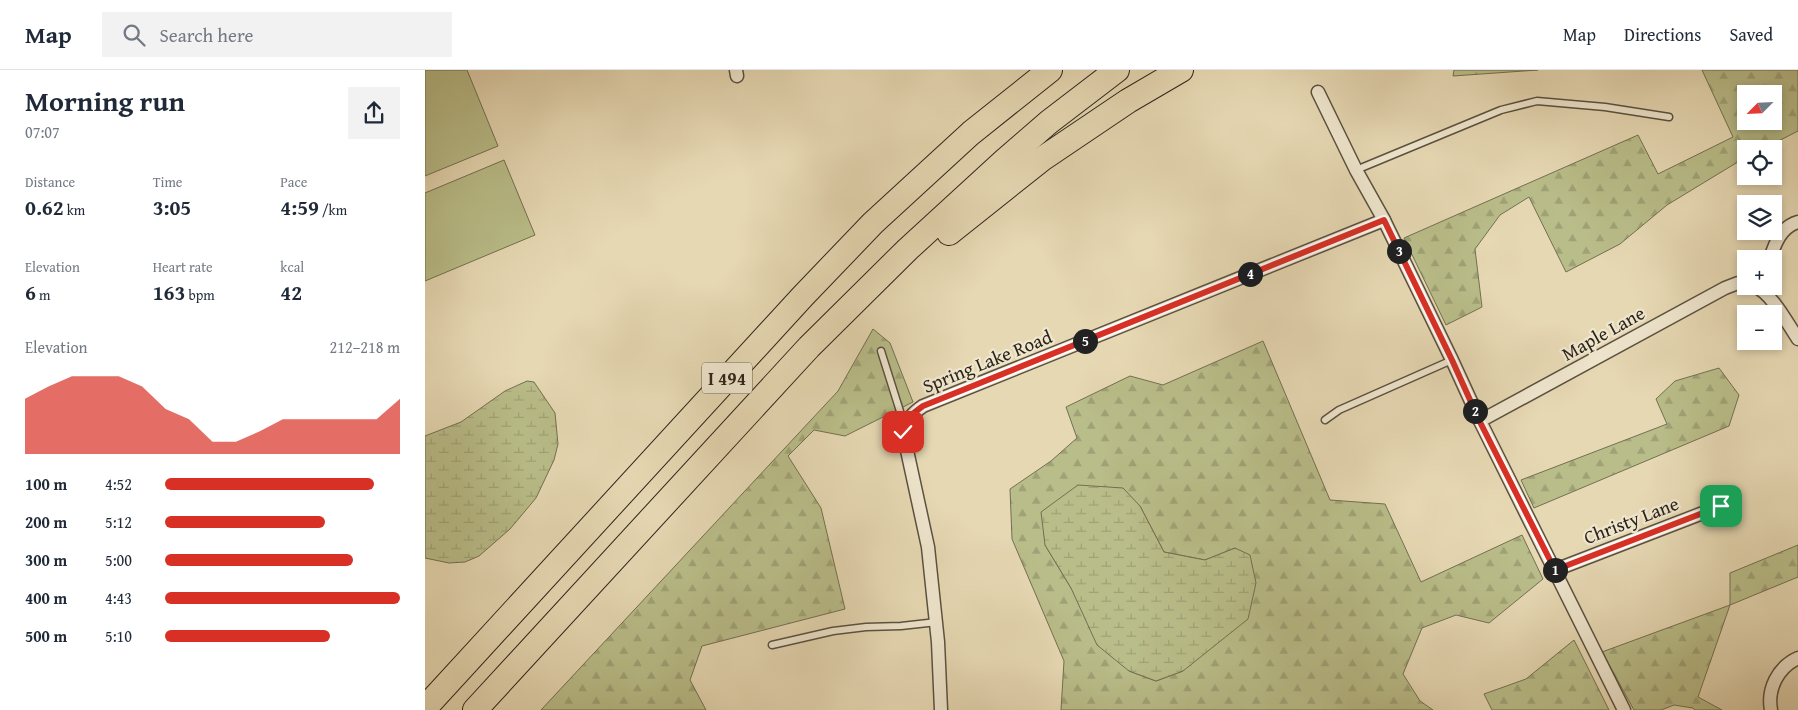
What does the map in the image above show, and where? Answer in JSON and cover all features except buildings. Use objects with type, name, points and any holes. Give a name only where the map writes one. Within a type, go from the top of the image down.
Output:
[{"type":"highway","points":[[912,187],[966,126],[1026,70]]},
{"type":"highway","name":"I 494","points":[[425,708],[803,296],[873,223],[971,134],[1050,70]]},
{"type":"highway","name":"I 494","points":[[475,710],[809,347],[937,221],[1049,122],[1117,70]]},
{"type":"highway","points":[[879,278],[913,263],[980,207],[1042,159],[1127,101],[1181,70]]},
{"type":"street","points":[[1318,92],[1356,170],[1384,220],[1480,422],[1623,710]]},
{"type":"street","name":"Spring Lake Road","points":[[905,426],[916,411],[923,406],[1384,220]]},
{"type":"street","points":[[1773,250],[1781,233],[1791,224],[1798,222]]},
{"type":"street","name":"Maple Lane","points":[[1480,422],[1725,288],[1737,283]]},
{"type":"street","points":[[1767,295],[1798,339]]},
{"type":"street","points":[[905,426],[903,432],[928,547],[937,622],[941,710]]},
{"type":"street","name":"Christy Lane","points":[[1555,570],[1721,506]]},
{"type":"street","points":[[1771,710],[1771,688],[1786,666],[1798,658]]},
{"type":"lane","points":[[1356,170],[1501,110],[1537,101],[1605,107],[1669,117]]},
{"type":"lane","points":[[881,351],[905,426]]},
{"type":"lane","points":[[1325,420],[1339,410],[1452,360]]},
{"type":"lane","points":[[772,645],[833,631],[937,622]]},
{"type":"green space","points":[[425,70],[467,70],[498,146],[425,176]]},
{"type":"green space","points":[[1454,70],[1538,70],[1453,76]]},
{"type":"green space","points":[[1702,70],[1798,70],[1798,131],[1780,140],[1737,140],[1737,162],[1667,205],[1620,244],[1566,272],[1529,197],[1500,215],[1475,249],[1482,307],[1446,325],[1404,238],[1638,135],[1658,174],[1733,137]]},
{"type":"green space","points":[[504,160],[535,235],[425,281],[425,193]]},
{"type":"green space","points":[[873,329],[890,343],[913,402],[845,436],[814,430],[788,456],[821,508],[845,609],[702,646],[690,680],[706,710],[541,710],[838,391]]},
{"type":"green space","points":[[1263,341],[1330,500],[1385,504],[1421,582],[1522,535],[1543,579],[1489,623],[1456,615],[1422,628],[1403,674],[1420,701],[1433,710],[1061,710],[1064,661],[1012,539],[1010,489],[1051,461],[1077,438],[1066,407],[1130,376],[1163,385]],"holes":[[[1140,506],[1164,552],[1205,560],[1235,548],[1183,671],[1156,681],[1129,671],[1071,588],[1045,545]]]},
{"type":"green space","points":[[1719,368],[1739,395],[1729,426],[1534,508],[1521,480],[1667,424],[1656,399],[1675,381]]},
{"type":"green space","points":[[527,381],[534,382],[555,413],[558,444],[554,460],[536,498],[510,529],[479,556],[465,562],[449,563],[425,558],[425,436],[461,422],[505,391]]},
{"type":"green space","points":[[1078,485],[1123,488],[1140,506],[1164,552],[1205,560],[1235,548],[1250,555],[1256,583],[1248,619],[1183,671],[1156,681],[1129,671],[1097,645],[1071,588],[1045,545],[1041,512]]},
{"type":"green space","points":[[1798,545],[1798,577],[1730,605],[1730,573]]},
{"type":"green space","points":[[1730,605],[1698,697],[1722,710],[1695,710],[1674,705],[1661,710],[1634,710],[1602,652]]},
{"type":"green space","points":[[1574,640],[1609,710],[1492,710],[1484,694],[1526,679]]},
{"type":"route","points":[[903,432],[909,418],[923,406],[1384,220],[1480,422],[1555,570],[1721,506]]}]
